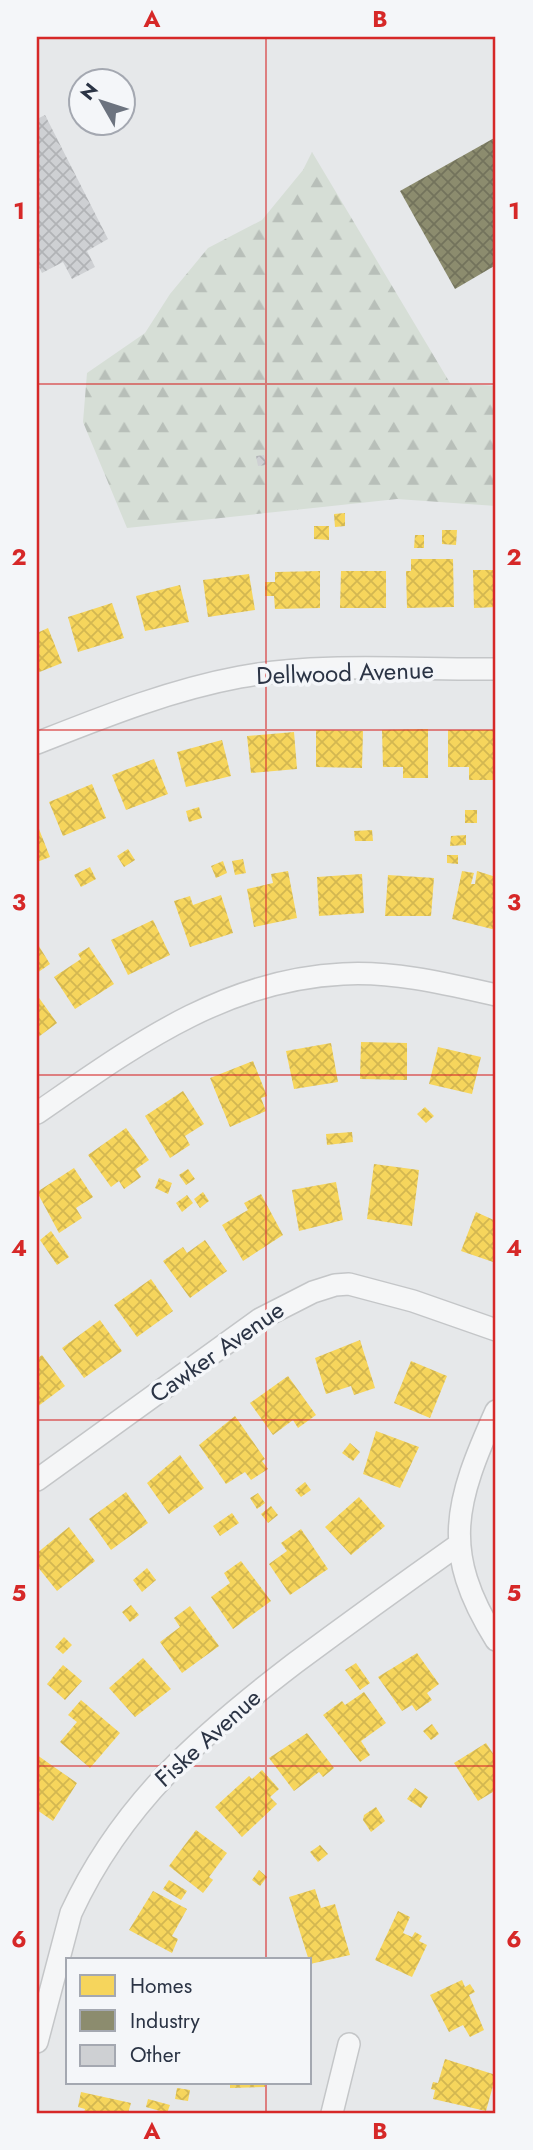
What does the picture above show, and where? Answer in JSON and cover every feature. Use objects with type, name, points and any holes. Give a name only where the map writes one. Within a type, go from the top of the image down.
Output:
[{"type":"street","name":"Dellwood Avenue","points":[[37,743],[127,708],[240,677],[318,670],[496,669]]},
{"type":"street","points":[[37,1113],[148,1037],[189,1014],[262,987],[314,976],[381,975],[496,995]]},
{"type":"street","name":"Cawker Avenue","points":[[37,1480],[260,1320],[313,1292],[349,1284],[413,1301],[496,1330]]},
{"type":"street","points":[[496,1411],[466,1485],[458,1545],[465,1580],[496,1640]]},
{"type":"street","name":"Fiske Avenue","points":[[37,2042],[71,1913],[100,1856],[156,1782],[220,1721],[458,1545]]},
{"type":"street","points":[[332,2113],[349,2044]]},
{"type":"green space","points":[[312,152],[450,383],[496,386],[496,506],[397,499],[127,528],[83,422],[87,373],[145,333],[170,294],[208,248],[262,220],[303,170]]},
{"type":"building: Homes","points":[[345,513],[345,526],[335,527],[334,514]]},
{"type":"building: Homes","points":[[314,526],[329,526],[329,540],[314,539]]},
{"type":"building: Homes","points":[[442,530],[457,530],[456,545],[442,544]]},
{"type":"building: Homes","points":[[415,535],[424,535],[424,548],[414,548]]},
{"type":"building: Homes","points":[[411,559],[453,559],[454,607],[407,608],[406,571],[411,571]]},
{"type":"building: Homes","points":[[473,570],[496,570],[496,607],[474,608]]},
{"type":"building: Homes","points":[[320,571],[320,608],[275,609],[274,596],[265,596],[265,582],[275,582],[275,572]]},
{"type":"building: Homes","points":[[341,571],[386,571],[386,608],[340,608]]},
{"type":"building: Homes","points":[[249,574],[255,610],[208,617],[203,580]]},
{"type":"building: Homes","points":[[180,585],[189,622],[145,631],[136,596]]},
{"type":"building: Homes","points":[[112,603],[124,638],[78,652],[68,617]]},
{"type":"building: Homes","points":[[48,628],[62,663],[37,673],[37,633]]},
{"type":"building: Homes","points":[[428,729],[428,778],[403,778],[403,767],[383,767],[382,730]]},
{"type":"building: Homes","points":[[316,730],[363,731],[362,768],[316,767]]},
{"type":"building: Homes","points":[[448,730],[494,730],[494,780],[469,780],[469,767],[448,767]]},
{"type":"building: Homes","points":[[294,732],[297,769],[251,773],[247,736]]},
{"type":"building: Homes","points":[[222,740],[231,776],[186,787],[177,752]]},
{"type":"building: Homes","points":[[154,759],[168,794],[126,810],[112,775]]},
{"type":"building: Homes","points":[[92,784],[106,818],[63,836],[49,802]]},
{"type":"building: Homes","points":[[199,807],[202,818],[189,822],[186,811]]},
{"type":"building: Homes","points":[[465,810],[477,810],[477,823],[465,823]]},
{"type":"building: Homes","points":[[37,824],[50,857],[37,862]]},
{"type":"building: Homes","points":[[372,830],[373,841],[355,841],[354,831]]},
{"type":"building: Homes","points":[[466,835],[466,845],[450,846],[451,836]]},
{"type":"building: Homes","points":[[128,849],[135,860],[124,867],[117,856]]},
{"type":"building: Homes","points":[[447,855],[458,855],[458,864],[447,863]]},
{"type":"building: Homes","points":[[243,859],[246,873],[235,875],[232,861]]},
{"type":"building: Homes","points":[[223,861],[227,873],[216,878],[211,866]]},
{"type":"building: Homes","points":[[90,867],[96,879],[81,887],[74,875]]},
{"type":"building: Homes","points":[[288,871],[297,918],[254,927],[247,889],[273,883],[271,874]]},
{"type":"building: Homes","points":[[462,871],[474,873],[471,884],[475,884],[477,871],[496,877],[496,930],[452,919]]},
{"type":"building: Homes","points":[[362,874],[364,913],[319,916],[317,877]]},
{"type":"building: Homes","points":[[388,875],[434,878],[431,916],[385,916]]},
{"type":"building: Homes","points":[[221,895],[233,933],[190,947],[174,901],[190,896],[193,905]]},
{"type":"building: Homes","points":[[153,920],[170,955],[128,975],[111,940]]},
{"type":"building: Homes","points":[[37,943],[50,964],[37,973]]},
{"type":"building: Homes","points":[[89,947],[114,984],[75,1009],[54,977],[81,959],[78,954]]},
{"type":"building: Homes","points":[[37,995],[57,1023],[37,1038]]},
{"type":"building: Homes","points":[[361,1042],[407,1043],[407,1080],[360,1079]]},
{"type":"building: Homes","points":[[331,1043],[338,1082],[294,1089],[286,1051]]},
{"type":"building: Homes","points":[[438,1047],[481,1057],[472,1094],[429,1084]]},
{"type":"building: Homes","points":[[253,1061],[267,1096],[261,1098],[266,1111],[230,1127],[210,1078]]},
{"type":"building: Homes","points":[[183,1091],[204,1124],[185,1136],[190,1145],[170,1158],[145,1116]]},
{"type":"building: Homes","points":[[425,1107],[434,1116],[426,1123],[417,1114]]},
{"type":"building: Homes","points":[[126,1128],[149,1160],[136,1169],[141,1177],[124,1189],[119,1181],[111,1187],[88,1155]]},
{"type":"building: Homes","points":[[352,1132],[353,1142],[327,1145],[326,1134]]},
{"type":"building: Homes","points":[[374,1164],[419,1170],[412,1226],[367,1219]]},
{"type":"building: Homes","points":[[74,1168],[93,1197],[76,1208],[82,1218],[59,1233],[37,1192]]},
{"type":"building: Homes","points":[[188,1169],[195,1179],[186,1185],[179,1175]]},
{"type":"building: Homes","points":[[159,1178],[172,1183],[168,1194],[155,1188]]},
{"type":"building: Homes","points":[[336,1182],[343,1220],[299,1231],[292,1190]]},
{"type":"building: Homes","points":[[203,1192],[209,1201],[200,1208],[194,1199]]},
{"type":"building: Homes","points":[[261,1194],[283,1235],[243,1261],[222,1225],[248,1210],[244,1203]]},
{"type":"building: Homes","points":[[187,1195],[193,1203],[182,1212],[176,1203]]},
{"type":"building: Homes","points":[[476,1212],[496,1221],[496,1263],[461,1251]]},
{"type":"building: Homes","points":[[51,1231],[69,1257],[57,1265],[40,1240]]},
{"type":"building: Homes","points":[[205,1240],[227,1271],[190,1298],[163,1261],[183,1247],[187,1253]]},
{"type":"building: Homes","points":[[151,1279],[173,1311],[137,1337],[114,1305]]},
{"type":"building: Homes","points":[[100,1320],[122,1351],[84,1378],[62,1348]]},
{"type":"building: Homes","points":[[360,1340],[375,1388],[354,1395],[351,1386],[326,1394],[315,1358]]},
{"type":"building: Homes","points":[[42,1355],[65,1386],[37,1407],[37,1359]]},
{"type":"building: Homes","points":[[411,1361],[447,1376],[430,1418],[394,1403]]},
{"type":"building: Homes","points":[[288,1376],[316,1415],[298,1428],[293,1420],[273,1435],[250,1403]]},
{"type":"building: Homes","points":[[235,1416],[265,1459],[262,1461],[268,1469],[251,1480],[245,1472],[226,1484],[199,1445]]},
{"type":"building: Homes","points":[[376,1431],[419,1447],[400,1488],[363,1474]]},
{"type":"building: Homes","points":[[350,1443],[360,1452],[353,1461],[342,1453]]},
{"type":"building: Homes","points":[[180,1455],[204,1488],[169,1514],[147,1483]]},
{"type":"building: Homes","points":[[305,1482],[311,1490],[301,1497],[295,1490]]},
{"type":"building: Homes","points":[[126,1492],[148,1523],[111,1550],[89,1519]]},
{"type":"building: Homes","points":[[258,1493],[265,1503],[257,1509],[250,1498]]},
{"type":"building: Homes","points":[[359,1497],[385,1526],[351,1555],[325,1527]]},
{"type":"building: Homes","points":[[271,1506],[278,1515],[268,1523],[261,1514]]},
{"type":"building: Homes","points":[[232,1513],[239,1523],[220,1536],[213,1526]]},
{"type":"building: Homes","points":[[69,1527],[95,1561],[57,1591],[37,1566],[37,1553]]},
{"type":"building: Homes","points":[[301,1529],[328,1569],[290,1595],[269,1564],[287,1551],[281,1543]]},
{"type":"building: Homes","points":[[241,1561],[271,1601],[233,1629],[211,1597],[230,1583],[224,1573]]},
{"type":"building: Homes","points":[[147,1568],[156,1580],[142,1592],[133,1580]]},
{"type":"building: Homes","points":[[131,1605],[139,1615],[130,1622],[122,1612]]},
{"type":"building: Homes","points":[[190,1606],[219,1646],[182,1673],[160,1642],[180,1627],[174,1618]]},
{"type":"building: Homes","points":[[64,1637],[72,1645],[63,1654],[55,1647]]},
{"type":"building: Homes","points":[[417,1653],[439,1684],[427,1693],[432,1700],[416,1711],[412,1705],[402,1711],[378,1677]]},
{"type":"building: Homes","points":[[143,1658],[171,1689],[135,1717],[109,1688]]},
{"type":"building: Homes","points":[[356,1663],[370,1683],[360,1690],[345,1670]]},
{"type":"building: Homes","points":[[63,1665],[82,1681],[65,1700],[47,1684]]},
{"type":"building: Homes","points":[[364,1692],[386,1723],[361,1741],[370,1755],[360,1762],[323,1715],[342,1701],[345,1705]]},
{"type":"building: Homes","points":[[81,1700],[120,1733],[90,1768],[60,1742],[77,1722],[68,1715]]},
{"type":"building: Homes","points":[[432,1724],[439,1734],[431,1740],[423,1731]]},
{"type":"building: Homes","points":[[307,1733],[334,1768],[323,1777],[319,1772],[294,1791],[269,1758]]},
{"type":"building: Homes","points":[[486,1743],[496,1758],[496,1790],[478,1801],[454,1763]]},
{"type":"building: Homes","points":[[37,1755],[77,1783],[53,1821],[37,1810]]},
{"type":"building: Homes","points":[[262,1770],[279,1789],[270,1797],[277,1804],[242,1837],[215,1807],[249,1776],[252,1779]]},
{"type":"building: Homes","points":[[415,1788],[428,1797],[421,1808],[407,1799]]},
{"type":"building: Homes","points":[[376,1807],[385,1821],[371,1832],[363,1820],[364,1815]]},
{"type":"building: Homes","points":[[196,1830],[227,1853],[209,1877],[213,1880],[203,1893],[169,1866]]},
{"type":"building: Homes","points":[[320,1845],[328,1854],[318,1862],[310,1852]]},
{"type":"building: Homes","points":[[259,1870],[267,1877],[260,1886],[252,1880]]},
{"type":"building: Homes","points":[[169,1880],[187,1891],[181,1900],[163,1889]]},
{"type":"building: Homes","points":[[315,1889],[321,1908],[335,1904],[350,1955],[312,1964],[289,1897]]},
{"type":"building: Homes","points":[[153,1891],[187,1909],[172,1936],[178,1939],[172,1953],[129,1930]]},
{"type":"building: Homes","points":[[398,1911],[410,1917],[403,1933],[412,1937],[415,1932],[422,1936],[419,1941],[427,1945],[412,1977],[375,1960]]},
{"type":"building: Homes","points":[[462,1980],[465,1987],[470,1984],[475,1992],[469,1995],[484,2030],[470,2037],[463,2025],[449,2032],[430,1995]]},
{"type":"building: Homes","points":[[445,2059],[496,2075],[486,2111],[433,2099],[433,2082],[438,2083]]},
{"type":"building: Homes","points":[[230,2084],[265,2084],[265,2087],[230,2088]]},
{"type":"building: Homes","points":[[177,2088],[190,2090],[188,2101],[175,2099]]},
{"type":"building: Homes","points":[[81,2092],[131,2103],[128,2113],[84,2113],[85,2109],[78,2107]]},
{"type":"building: Homes","points":[[148,2099],[170,2105],[167,2113],[146,2107]]},
{"type":"building: Industry","points":[[496,137],[496,265],[455,289],[400,191]]},
{"type":"building: Other","points":[[45,115],[108,239],[87,251],[95,267],[72,279],[63,262],[42,273],[37,263],[37,119]]},
{"type":"building: Other","points":[[264,455],[266,465],[258,466],[256,456]]}]
